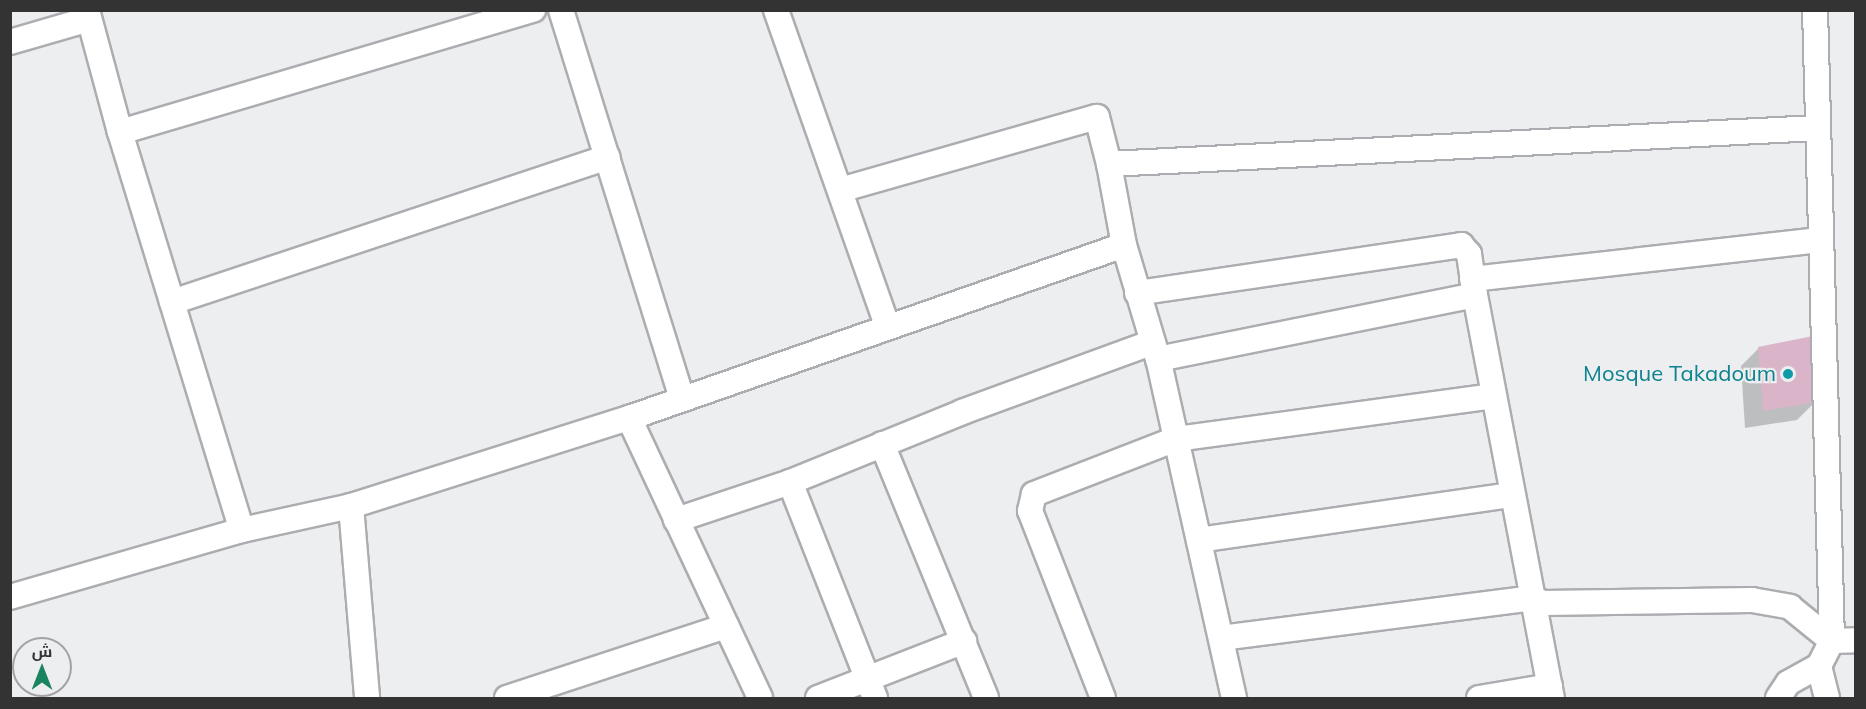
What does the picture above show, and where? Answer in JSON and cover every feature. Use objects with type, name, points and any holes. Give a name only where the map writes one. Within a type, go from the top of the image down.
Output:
[{"type":"street","points":[[120,132],[533,10]]},
{"type":"street","points":[[561,10],[682,399]]},
{"type":"street","points":[[776,10],[887,325]]},
{"type":"street","points":[[1778,699],[1788,683],[1819,666],[1844,641],[1820,240],[1815,10]]},
{"type":"street","points":[[10,42],[88,15],[120,132],[242,530]]},
{"type":"street","points":[[840,190],[1097,117],[1110,164],[1124,245],[1156,350],[1234,699]]},
{"type":"street","points":[[1110,164],[1817,128]]},
{"type":"street","points":[[172,302],[607,157]]},
{"type":"street","points":[[676,520],[790,483],[882,444],[1156,350],[1474,287],[1820,240]]},
{"type":"street","points":[[10,597],[242,530],[351,506],[629,418],[887,325],[1124,245]]},
{"type":"street","points":[[1137,293],[1461,245],[1469,254],[1493,396],[1551,692],[1479,699]]},
{"type":"street","points":[[1103,699],[1030,511],[1030,500],[1040,490],[1176,439],[1493,396]]},
{"type":"street","points":[[629,418],[760,699]]},
{"type":"street","points":[[882,444],[986,699]]},
{"type":"street","points":[[790,483],[871,689]]},
{"type":"street","points":[[1199,540],[1512,495]]},
{"type":"street","points":[[351,506],[367,699]]},
{"type":"street","points":[[1221,638],[1533,598],[1543,603],[1752,600],[1790,607],[1844,641]]},
{"type":"street","points":[[507,699],[726,626]]},
{"type":"street","points":[[818,699],[871,689],[964,641]]},
{"type":"street","points":[[1819,666],[1827,699]]},
{"type":"building","name":"Mosque Takadoum","points":[[1813,336],[1817,402],[1763,411],[1758,347]]},
{"type":"place","name":"Mosque Takadoum","points":[[1788,374]]}]
